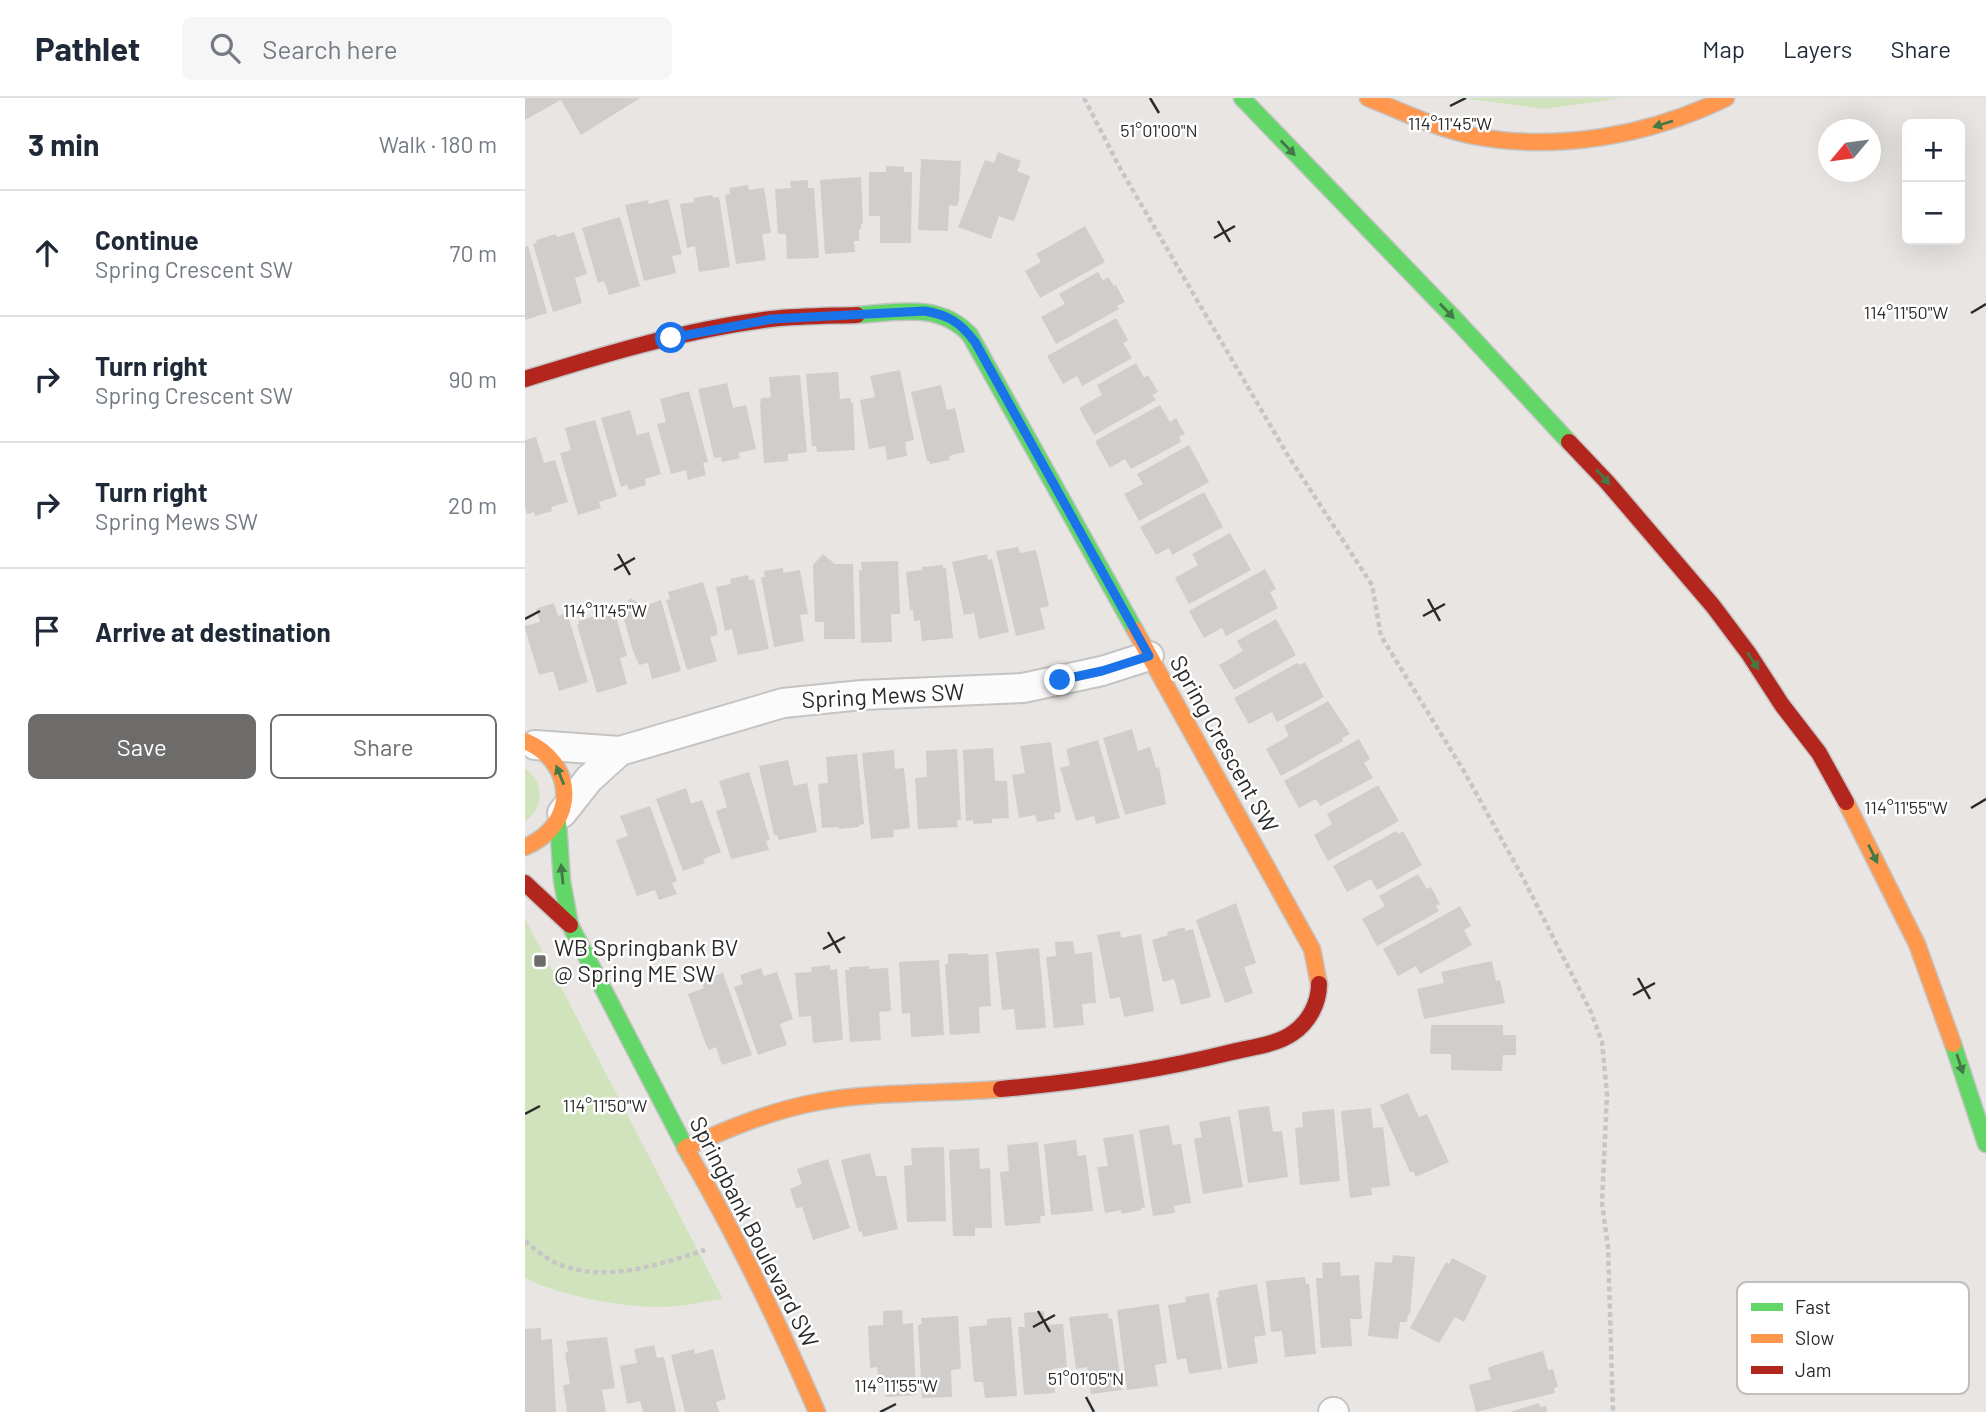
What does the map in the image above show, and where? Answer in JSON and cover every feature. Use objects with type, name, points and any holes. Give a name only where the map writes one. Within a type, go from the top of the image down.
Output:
[{"type":"main road","points":[[1242,98],[1597,471],[1713,606],[1749,654],[1782,705],[1819,753],[1888,884],[1917,944],[1986,1144]]},
{"type":"main road","points":[[1368,98],[1421,120],[1474,136],[1529,143],[1637,131],[1690,116],[1726,98]]},
{"type":"main road","name":"Spring Crescent SW","points":[[525,379],[671,338],[772,319],[925,311],[949,317],[965,328],[1312,948],[1321,985],[1316,1004],[1300,1029],[1284,1038],[1202,1060],[1097,1081],[821,1101],[775,1112],[685,1148]]},
{"type":"main road","name":"Springbank Boulevard SW","points":[[530,743],[552,758],[561,773],[565,790],[560,818],[562,881],[570,925],[685,1148],[736,1240],[788,1345],[817,1412]]},
{"type":"main road","points":[[525,847],[534,845],[547,836],[560,818]]},
{"type":"main road","name":"Springbank Boulevard SW","points":[[525,883],[570,925]]},
{"type":"street","name":"Spring Mews SW","points":[[530,743],[620,751],[783,703],[862,695],[1023,688],[1102,671],[1149,656]]},
{"type":"street","name":"Spring Mews SW","points":[[560,818],[589,779],[620,751]]},
{"type":"path","points":[[1084,98],[1121,170],[1287,454],[1372,585],[1381,636],[1471,784],[1522,876],[1591,1012],[1602,1042],[1607,1094],[1602,1203],[1608,1247],[1613,1412]]},
{"type":"path","points":[[525,1241],[547,1259],[562,1266],[589,1271],[634,1271],[736,1240]]},
{"type":"green space","points":[[1463,98],[1622,98],[1544,109]]},
{"type":"green space","points":[[525,769],[532,774],[540,795],[536,810],[525,822]]},
{"type":"green space","points":[[525,919],[723,1299],[666,1307],[626,1305],[572,1295],[525,1278]]},
{"type":"building","points":[[525,98],[640,98],[581,135],[561,100],[525,120]]},
{"type":"building","points":[[998,152],[1021,161],[1017,171],[1030,176],[1014,221],[999,216],[991,239],[958,227],[985,160],[994,163]]},
{"type":"building","points":[[921,159],[961,161],[959,200],[957,206],[949,205],[948,231],[918,230]]},
{"type":"building","points":[[886,166],[904,167],[904,172],[912,172],[911,243],[880,243],[880,216],[869,216],[869,172],[886,172]]},
{"type":"building","points":[[861,177],[863,224],[859,229],[859,241],[854,241],[855,252],[825,254],[820,180]]},
{"type":"building","points":[[808,180],[808,188],[814,188],[819,258],[787,259],[786,234],[778,234],[775,189],[791,188],[790,181]]},
{"type":"building","points":[[748,185],[749,190],[764,188],[771,233],[762,234],[766,260],[736,264],[725,195],[730,194],[729,188]]},
{"type":"building","points":[[712,195],[713,198],[719,197],[730,267],[699,272],[695,246],[687,248],[680,204]]},
{"type":"building","points":[[668,199],[682,254],[672,256],[676,273],[644,281],[625,205],[648,200],[649,204]]},
{"type":"building","points":[[620,217],[640,286],[609,295],[604,281],[598,283],[582,228]]},
{"type":"building","points":[[1085,226],[1105,262],[1040,298],[1025,271],[1041,262],[1036,254]]},
{"type":"building","points":[[574,232],[587,274],[575,278],[582,303],[553,312],[533,244],[537,243],[536,240],[556,234],[557,237]]},
{"type":"building","points":[[528,246],[547,313],[525,320],[525,247]]},
{"type":"building","points":[[1098,272],[1103,281],[1108,277],[1114,286],[1116,285],[1125,302],[1117,306],[1119,309],[1056,344],[1041,317],[1065,304],[1059,294]]},
{"type":"building","points":[[1116,318],[1128,340],[1123,343],[1132,358],[1082,386],[1077,376],[1063,384],[1047,356]]},
{"type":"building","points":[[1136,363],[1144,378],[1148,375],[1158,392],[1152,395],[1156,400],[1094,435],[1079,408],[1102,395],[1097,385]]},
{"type":"building","points":[[900,370],[914,440],[905,442],[907,456],[887,460],[885,446],[869,449],[860,400],[875,397],[870,376]]},
{"type":"building","points":[[838,372],[840,399],[850,398],[853,403],[855,450],[817,452],[816,446],[812,446],[806,374]]},
{"type":"building","points":[[800,375],[807,452],[788,454],[788,461],[764,463],[760,405],[761,398],[771,397],[769,377]]},
{"type":"building","points":[[727,383],[733,408],[746,405],[756,449],[738,453],[740,458],[722,462],[721,457],[714,458],[698,389]]},
{"type":"building","points":[[941,385],[947,410],[955,408],[965,452],[949,456],[950,460],[930,464],[927,461],[911,392]]},
{"type":"building","points":[[689,391],[708,462],[703,463],[706,475],[688,480],[686,470],[671,474],[657,424],[666,422],[660,399]]},
{"type":"building","points":[[1160,405],[1170,422],[1176,418],[1185,434],[1179,437],[1181,442],[1131,469],[1125,459],[1110,468],[1095,441]]},
{"type":"building","points":[[630,410],[637,435],[649,432],[661,474],[645,479],[646,485],[629,490],[627,485],[621,487],[601,418]]},
{"type":"building","points":[[595,420],[617,496],[599,502],[601,508],[578,515],[560,453],[571,450],[565,428]]},
{"type":"building","points":[[536,437],[544,463],[555,460],[568,502],[535,516],[534,512],[527,514],[525,506],[525,440]]},
{"type":"building","points":[[1189,445],[1209,482],[1139,521],[1124,494],[1143,484],[1137,474]]},
{"type":"building","points":[[1204,492],[1223,527],[1172,555],[1169,548],[1156,555],[1140,527]]},
{"type":"building","points":[[1230,533],[1251,570],[1189,604],[1175,578],[1198,565],[1192,554]]},
{"type":"building","points":[[1018,547],[1020,553],[1036,550],[1049,606],[1040,608],[1045,629],[1016,636],[996,551]]},
{"type":"building","points":[[823,554],[835,564],[853,564],[855,639],[824,639],[824,622],[815,622],[813,565]]},
{"type":"building","points":[[987,554],[988,560],[992,559],[1009,632],[979,639],[974,613],[964,615],[952,562]]},
{"type":"building","points":[[898,561],[900,614],[891,614],[892,642],[861,643],[861,562]]},
{"type":"building","points":[[943,565],[943,568],[946,568],[953,638],[922,641],[920,620],[914,621],[913,610],[910,610],[906,572]]},
{"type":"building","points":[[783,568],[783,573],[800,570],[808,614],[800,615],[804,641],[774,647],[761,577],[765,577],[764,571]]},
{"type":"building","points":[[1265,569],[1276,589],[1270,592],[1278,608],[1226,636],[1222,628],[1204,638],[1189,611]]},
{"type":"building","points":[[748,575],[749,580],[754,579],[769,649],[738,655],[732,629],[725,631],[716,587],[731,584],[730,579]]},
{"type":"building","points":[[703,582],[717,628],[717,635],[710,637],[717,661],[687,670],[666,600],[670,599],[668,592]]},
{"type":"building","points":[[630,598],[644,606],[661,600],[681,671],[652,679],[648,663],[639,665],[622,612]]},
{"type":"building","points":[[554,603],[558,616],[567,613],[588,682],[559,691],[553,671],[539,675],[525,629],[525,626],[540,622],[536,609]]},
{"type":"building","points":[[615,613],[627,656],[620,658],[627,684],[597,693],[577,625],[578,621]]},
{"type":"building","points":[[1276,619],[1296,655],[1234,690],[1219,665],[1243,651],[1237,641]]},
{"type":"building","points":[[1305,662],[1324,697],[1277,722],[1272,712],[1249,724],[1234,698],[1297,663],[1299,665]]},
{"type":"building","points":[[1328,701],[1350,734],[1342,738],[1343,741],[1281,776],[1266,749],[1289,736],[1284,726]]},
{"type":"building","points":[[1132,729],[1138,751],[1150,747],[1156,768],[1159,767],[1166,804],[1125,815],[1103,738]]},
{"type":"building","points":[[1359,739],[1370,759],[1364,763],[1373,778],[1320,806],[1316,799],[1299,808],[1284,781]]},
{"type":"building","points":[[1098,740],[1120,818],[1096,824],[1094,816],[1076,821],[1060,768],[1070,765],[1066,749]]},
{"type":"building","points":[[1051,742],[1061,812],[1054,813],[1055,819],[1037,822],[1035,815],[1019,818],[1012,775],[1025,773],[1020,746]]},
{"type":"building","points":[[993,748],[995,781],[1007,781],[1009,818],[992,819],[992,823],[973,824],[973,820],[966,821],[963,750]]},
{"type":"building","points":[[957,749],[961,820],[957,820],[958,827],[918,829],[915,778],[927,777],[926,751]]},
{"type":"building","points":[[894,750],[895,769],[904,768],[910,828],[893,830],[894,837],[871,839],[862,753]]},
{"type":"building","points":[[857,754],[864,824],[839,829],[822,828],[818,784],[828,783],[826,757]]},
{"type":"building","points":[[788,760],[794,786],[807,783],[817,832],[779,840],[777,835],[774,835],[759,766]]},
{"type":"building","points":[[749,772],[770,840],[766,841],[769,850],[731,859],[716,811],[727,807],[719,781]]},
{"type":"building","points":[[1378,785],[1399,821],[1328,861],[1314,835],[1332,824],[1327,814]]},
{"type":"building","points":[[686,788],[691,804],[702,800],[721,852],[703,859],[705,863],[683,871],[656,799]]},
{"type":"building","points":[[650,806],[677,881],[672,883],[677,894],[659,900],[655,890],[637,896],[616,840],[628,836],[620,816]]},
{"type":"building","points":[[1396,831],[1398,834],[1403,831],[1422,865],[1377,890],[1371,879],[1347,892],[1333,866]]},
{"type":"building","points":[[1418,874],[1427,889],[1431,887],[1440,904],[1436,906],[1439,911],[1377,946],[1362,919],[1385,906],[1379,896]]},
{"type":"building","points":[[1236,903],[1256,963],[1244,967],[1253,993],[1225,1003],[1196,920]]},
{"type":"building","points":[[1460,906],[1471,926],[1464,930],[1472,945],[1420,974],[1416,966],[1398,976],[1383,949]]},
{"type":"building","points":[[1185,927],[1185,931],[1193,929],[1211,997],[1181,1005],[1174,979],[1163,982],[1152,940]]},
{"type":"building","points":[[1120,931],[1121,938],[1141,934],[1154,1011],[1124,1017],[1120,997],[1110,999],[1097,935]]},
{"type":"building","points":[[1073,941],[1075,954],[1092,952],[1096,1003],[1082,1004],[1084,1025],[1054,1028],[1046,957],[1056,956],[1055,942]]},
{"type":"building","points":[[1039,948],[1046,1028],[1016,1030],[1014,1009],[1002,1010],[996,952]]},
{"type":"building","points":[[948,954],[988,954],[991,1006],[979,1007],[980,1033],[950,1035],[945,964],[948,964]]},
{"type":"building","points":[[939,960],[944,1035],[911,1037],[910,1013],[902,1014],[899,962]]},
{"type":"building","points":[[1492,961],[1505,1003],[1424,1019],[1417,989],[1444,983],[1441,972]]},
{"type":"building","points":[[830,965],[830,970],[837,969],[843,1040],[813,1043],[811,1016],[799,1017],[795,973],[812,972],[811,967]]},
{"type":"building","points":[[869,966],[869,969],[888,968],[891,1011],[879,1012],[881,1040],[850,1042],[845,970],[849,970],[849,967]]},
{"type":"building","points":[[761,968],[764,976],[777,972],[793,1019],[780,1024],[787,1045],[758,1055],[734,987],[743,984],[740,975]]},
{"type":"building","points":[[723,973],[752,1055],[722,1065],[716,1047],[709,1050],[706,1045],[688,994],[704,988],[701,981]]},
{"type":"building","points":[[1431,1025],[1503,1025],[1503,1035],[1516,1035],[1516,1055],[1503,1055],[1502,1071],[1451,1070],[1451,1054],[1430,1054]]},
{"type":"building","points":[[1408,1093],[1419,1117],[1427,1114],[1449,1162],[1416,1177],[1413,1171],[1410,1172],[1380,1105]]},
{"type":"building","points":[[1269,1106],[1273,1132],[1282,1131],[1288,1177],[1248,1183],[1238,1110]]},
{"type":"building","points":[[1371,1108],[1373,1128],[1383,1127],[1390,1186],[1371,1188],[1372,1195],[1350,1198],[1341,1111]]},
{"type":"building","points":[[1334,1109],[1340,1181],[1300,1185],[1295,1128],[1303,1127],[1302,1112]]},
{"type":"building","points":[[1230,1116],[1243,1187],[1203,1194],[1194,1139],[1202,1137],[1199,1122]]},
{"type":"building","points":[[1169,1125],[1173,1145],[1181,1144],[1191,1203],[1174,1206],[1175,1213],[1153,1216],[1139,1130]]},
{"type":"building","points":[[1133,1134],[1145,1207],[1122,1214],[1121,1210],[1105,1213],[1097,1167],[1108,1166],[1103,1138]]},
{"type":"building","points":[[1076,1140],[1078,1156],[1086,1155],[1093,1211],[1051,1215],[1044,1144]]},
{"type":"building","points":[[1038,1142],[1045,1216],[1040,1216],[1041,1223],[1005,1226],[1000,1172],[1009,1171],[1007,1145]]},
{"type":"building","points":[[944,1147],[946,1221],[907,1222],[904,1166],[912,1165],[911,1148]]},
{"type":"building","points":[[979,1148],[980,1169],[990,1168],[992,1228],[975,1228],[975,1236],[953,1236],[949,1150]]},
{"type":"building","points":[[870,1153],[876,1176],[886,1176],[898,1229],[863,1237],[862,1231],[859,1232],[841,1160]]},
{"type":"building","points":[[828,1159],[850,1228],[813,1240],[802,1207],[796,1208],[790,1189],[802,1184],[797,1169]]},
{"type":"building","points":[[1393,1255],[1415,1257],[1410,1315],[1408,1314],[1407,1322],[1400,1322],[1398,1339],[1368,1336],[1375,1262],[1392,1263]]},
{"type":"building","points":[[1452,1258],[1487,1276],[1464,1322],[1455,1317],[1439,1343],[1410,1328],[1446,1262],[1449,1264]]},
{"type":"building","points":[[1340,1262],[1341,1276],[1359,1275],[1362,1319],[1350,1319],[1352,1346],[1321,1348],[1316,1278],[1323,1278],[1322,1263]]},
{"type":"building","points":[[1305,1277],[1306,1284],[1309,1284],[1316,1354],[1285,1357],[1282,1331],[1271,1332],[1266,1281]]},
{"type":"building","points":[[1257,1284],[1266,1335],[1254,1337],[1258,1363],[1228,1368],[1216,1298],[1219,1297],[1218,1291]]},
{"type":"building","points":[[1209,1293],[1222,1369],[1189,1374],[1186,1358],[1177,1360],[1168,1305],[1186,1302],[1185,1297]]},
{"type":"building","points":[[1159,1304],[1167,1363],[1155,1365],[1158,1386],[1127,1390],[1117,1310]]},
{"type":"building","points":[[902,1310],[903,1324],[913,1323],[916,1395],[886,1397],[884,1375],[878,1375],[877,1367],[870,1368],[868,1326],[883,1325],[883,1311]]},
{"type":"building","points":[[1044,1311],[1045,1325],[1063,1324],[1067,1367],[1052,1369],[1055,1393],[1024,1395],[1018,1327],[1025,1327],[1024,1313]]},
{"type":"building","points":[[1108,1313],[1109,1319],[1112,1318],[1122,1390],[1091,1394],[1087,1367],[1076,1369],[1069,1317]]},
{"type":"building","points":[[958,1316],[961,1369],[951,1370],[952,1397],[922,1398],[918,1325],[922,1324],[921,1318]]},
{"type":"building","points":[[1011,1317],[1017,1396],[985,1398],[983,1382],[974,1382],[969,1327],[987,1325],[987,1319]]},
{"type":"building","points":[[541,1328],[541,1340],[552,1339],[556,1412],[525,1412],[525,1329]]},
{"type":"building","points":[[607,1337],[615,1388],[602,1390],[606,1412],[567,1412],[563,1385],[570,1384],[565,1353],[568,1352],[566,1341]]},
{"type":"building","points":[[654,1345],[657,1358],[664,1357],[676,1412],[643,1412],[640,1401],[627,1404],[620,1366],[637,1363],[634,1349]]},
{"type":"building","points":[[694,1349],[695,1354],[713,1349],[726,1399],[716,1402],[719,1412],[685,1412],[671,1355]]},
{"type":"building","points":[[1543,1351],[1548,1370],[1553,1369],[1558,1387],[1554,1388],[1555,1393],[1476,1412],[1469,1385],[1491,1379],[1488,1368]]},
{"type":"building","points":[[1539,1403],[1540,1407],[1546,1406],[1547,1412],[1510,1412]]},
{"type":"traffic: fast","points":[[1242,98],[1456,320],[1569,442]]},
{"type":"traffic: fast","points":[[857,315],[902,311],[932,313],[958,325],[970,335],[1135,630]]},
{"type":"traffic: fast","points":[[558,823],[562,881],[570,925],[690,1156]]},
{"type":"traffic: fast","points":[[1953,1044],[1986,1144]]},
{"type":"traffic: slow","points":[[1368,98],[1461,133],[1539,142],[1571,141],[1635,131],[1667,122],[1726,98]]},
{"type":"traffic: slow","points":[[1135,630],[1312,949],[1319,984]]},
{"type":"traffic: slow","points":[[525,741],[542,751],[554,764],[562,778],[564,794],[562,810],[555,824],[542,837],[525,847]]},
{"type":"traffic: slow","points":[[1846,802],[1917,944],[1953,1044]]},
{"type":"traffic: slow","points":[[685,1148],[753,1120],[823,1101],[1001,1089]]},
{"type":"traffic: slow","points":[[690,1156],[757,1282],[817,1412]]},
{"type":"traffic: jam","points":[[525,379],[616,352],[740,323],[857,315]]},
{"type":"traffic: jam","points":[[1569,442],[1607,482],[1713,606],[1819,753],[1846,802]]},
{"type":"traffic: jam","points":[[525,883],[570,925]]},
{"type":"traffic: jam","points":[[1001,1089],[1146,1070],[1272,1043],[1293,1033],[1308,1018],[1315,1005],[1319,984]]},
{"type":"place","name":"WB Springbank BV @ Spring ME SW","points":[[540,961]]},
{"type":"route","points":[[671,338],[772,319],[925,311],[942,314],[965,328],[1149,656],[1102,671],[1060,680]]}]
